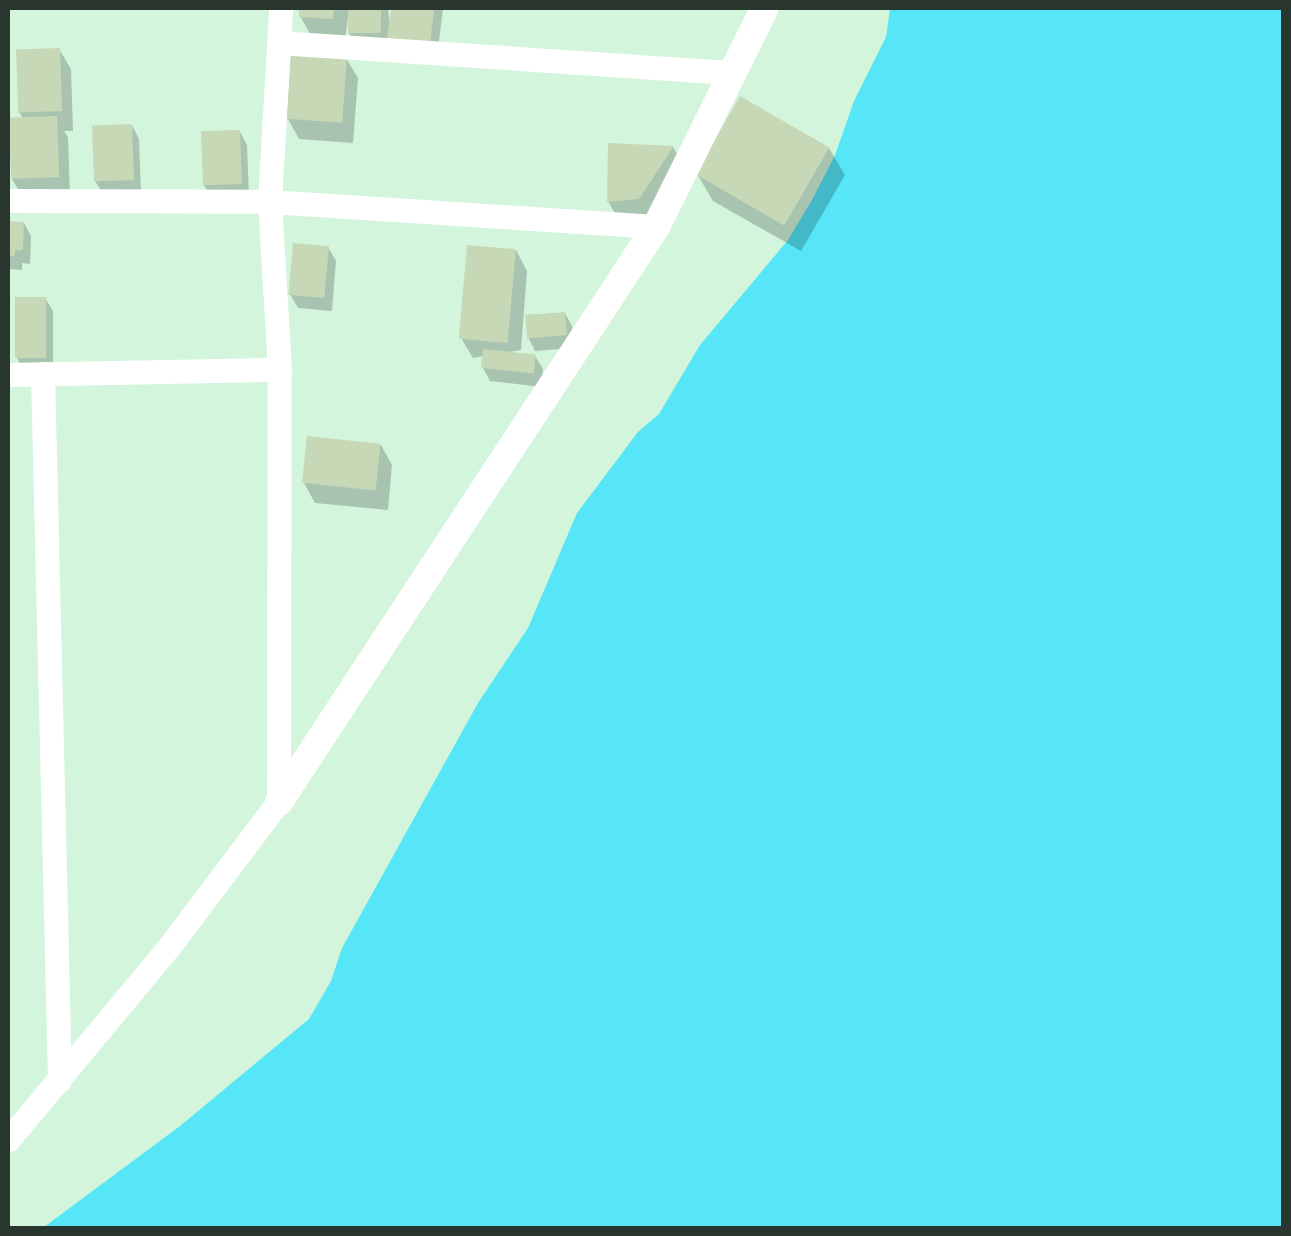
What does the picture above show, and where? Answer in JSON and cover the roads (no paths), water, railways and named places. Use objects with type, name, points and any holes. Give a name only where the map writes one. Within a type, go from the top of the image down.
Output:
[{"type":"street","points":[[279,802],[280,370],[270,202],[281,9]]},
{"type":"street","points":[[9,1140],[169,948],[279,802],[656,227],[734,73],[764,9]]},
{"type":"street","points":[[279,43],[734,73]]},
{"type":"street","points":[[9,201],[270,202],[656,227]]},
{"type":"street","points":[[9,374],[280,370]]},
{"type":"street","points":[[43,374],[60,1081]]},
{"type":"water","points":[[890,9],[1282,9],[1282,1227],[44,1227],[180,1126],[309,1019],[331,981],[342,948],[478,703],[528,628],[577,513],[638,432],[659,414],[700,345],[788,240],[812,200],[835,155],[854,101],[886,37]]}]
